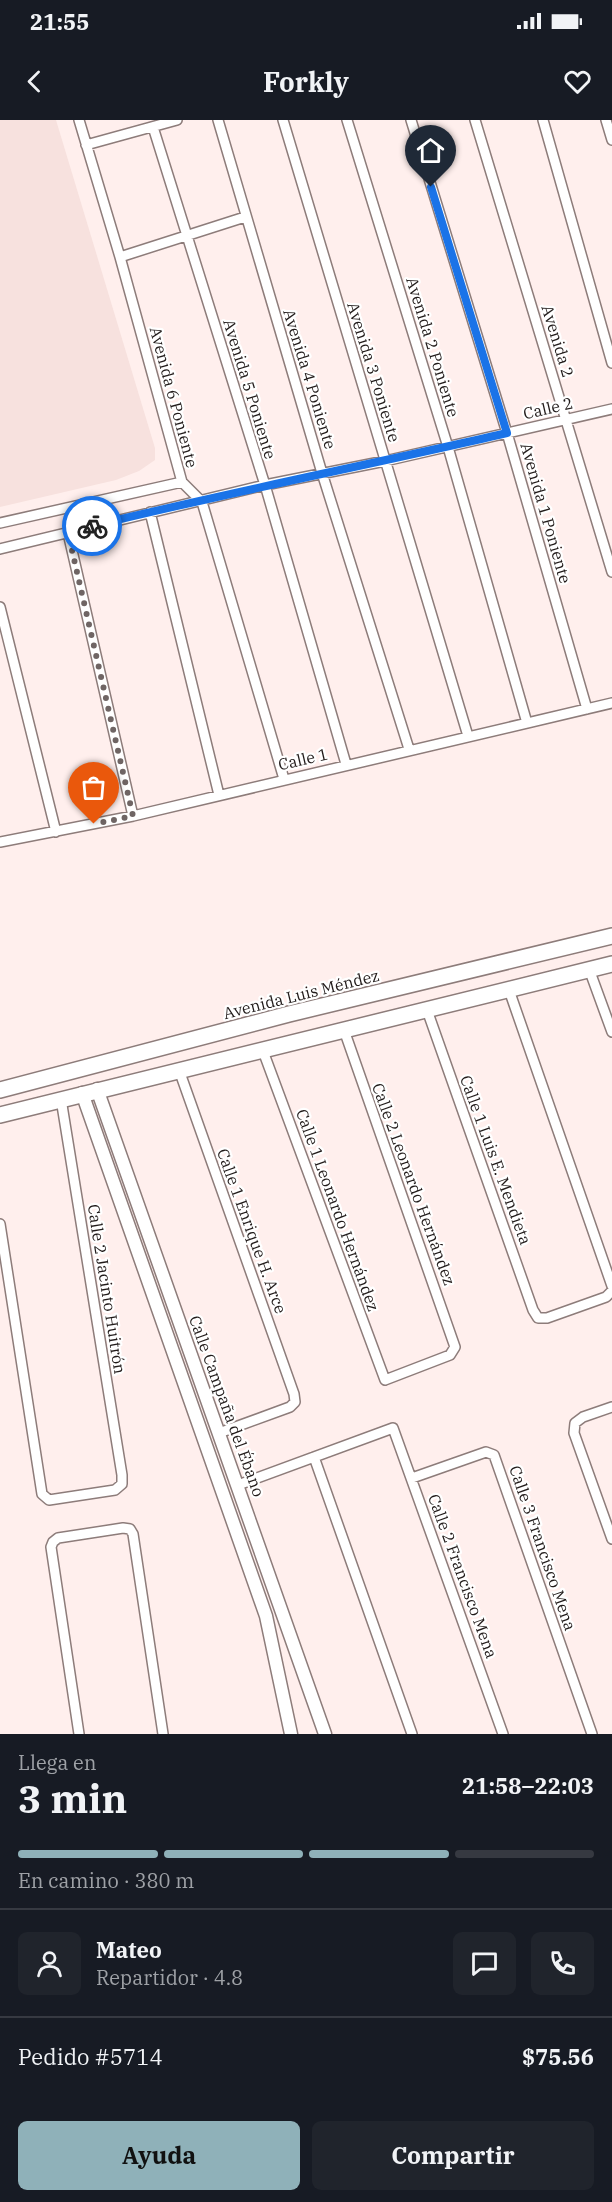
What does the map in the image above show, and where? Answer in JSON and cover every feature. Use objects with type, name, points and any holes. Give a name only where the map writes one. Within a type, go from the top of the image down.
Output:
[{"type":"main road","name":"Avenida Luis Méndez","points":[[0,1090],[289,1014],[612,936]]},
{"type":"main road","points":[[0,1115],[90,1091],[427,1011],[612,963]]},
{"type":"street","name":"Avenida 6 Poniente","points":[[79,120],[120,257],[182,482],[202,502],[284,779]]},
{"type":"street","points":[[86,145],[177,120]]},
{"type":"street","name":"Avenida 4 Poniente","points":[[218,120],[322,474],[410,749]]},
{"type":"street","name":"Avenida 3 Poniente","points":[[283,120],[468,736]]},
{"type":"street","name":"Avenida 2 Poniente","points":[[347,120],[448,447],[527,723]]},
{"type":"street","name":"Avenida 1 Poniente","points":[[411,120],[507,433],[587,709]]},
{"type":"street","name":"Avenida 2","points":[[475,120],[612,572]]},
{"type":"street","points":[[543,120],[612,363]]},
{"type":"street","points":[[606,120],[612,140]]},
{"type":"street","name":"Avenida 5 Poniente","points":[[153,127],[265,485],[346,764]]},
{"type":"street","points":[[120,257],[245,217]]},
{"type":"street","name":"Calle 2","points":[[0,549],[265,485],[385,461],[612,409]]},
{"type":"street","points":[[0,523],[182,482]]},
{"type":"street","points":[[150,512],[219,795]]},
{"type":"street","points":[[68,533],[133,816]]},
{"type":"street","points":[[0,607],[56,832]]},
{"type":"street","name":"Calle 1","points":[[0,842],[133,816],[612,703]]},
{"type":"street","points":[[590,969],[612,1032]]},
{"type":"street","points":[[509,990],[612,1289]]},
{"type":"street","name":"Calle 1 Luis E. Mendieta","points":[[427,1011],[533,1310],[538,1318],[547,1318],[606,1297],[612,1289]]},
{"type":"street","name":"Calle 2 Leonardo Hernández","points":[[344,1030],[455,1347],[450,1355],[385,1380]]},
{"type":"street","name":"Calle 1 Leonardo Hernández","points":[[263,1051],[385,1380]]},
{"type":"street","name":"Calle 1 Enrique H. Arce","points":[[179,1070],[295,1402],[290,1407],[219,1433]]},
{"type":"street","name":"Calle Campaña del Ébano","points":[[90,1091],[219,1433],[325,1734]]},
{"type":"street","name":"Calle Campaña del Ébano","points":[[90,1091],[266,1616],[291,1734]]},
{"type":"street","name":"Calle 2 Jacinto Huitrón","points":[[0,1224],[42,1494],[49,1500],[115,1490],[122,1484],[122,1475],[61,1099]]},
{"type":"street","points":[[612,1407],[583,1417],[575,1423],[574,1433],[612,1539]]},
{"type":"street","name":"Calle 2 Francisco Mena","points":[[314,1457],[393,1428],[503,1734]]},
{"type":"street","name":"Calle 3 Francisco Mena","points":[[412,1478],[486,1452],[494,1455],[591,1734]]},
{"type":"street","points":[[238,1485],[314,1457],[412,1734]]},
{"type":"street","points":[[79,1734],[52,1542],[58,1538],[123,1528],[130,1529],[133,1534],[163,1734]]},
{"type":"shaded area","points":[[0,120],[56,120],[155,448],[155,460],[139,471],[116,480],[0,507]]},
{"type":"way so far","points":[[92,526],[68,533],[133,816],[94,824]]},
{"type":"route","points":[[92,526],[202,502],[265,485],[507,433],[431,187]]}]
